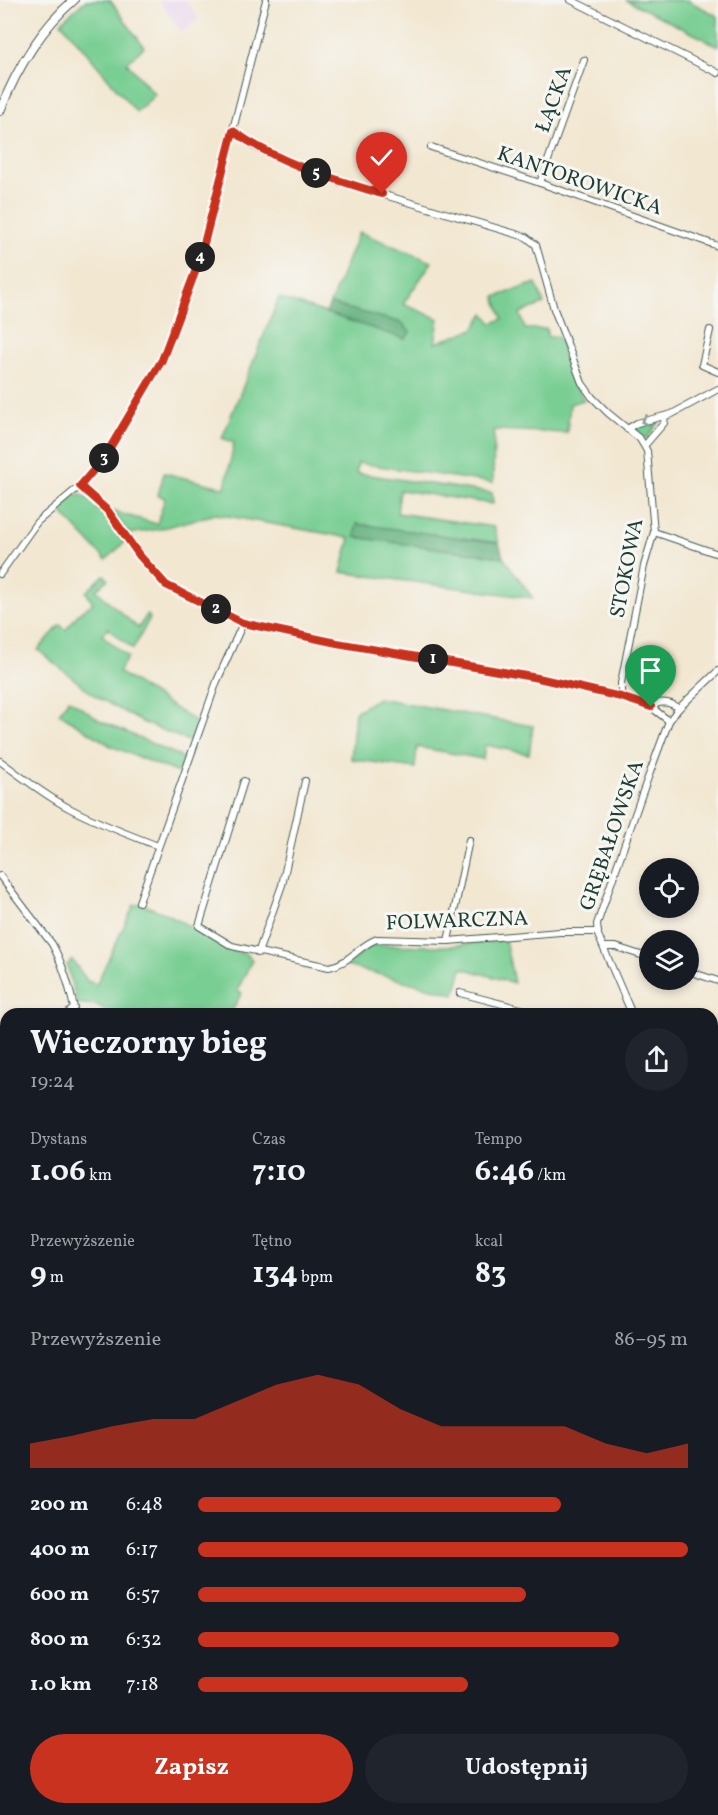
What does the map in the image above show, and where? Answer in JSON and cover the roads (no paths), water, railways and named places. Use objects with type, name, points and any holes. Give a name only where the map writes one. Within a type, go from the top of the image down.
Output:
[{"type":"street","points":[[0,111],[37,38],[74,0]]},
{"type":"street","points":[[0,574],[37,522],[80,486],[104,458],[162,360],[200,259],[266,0]]},
{"type":"street","points":[[571,0],[718,73]]},
{"type":"street","name":"ŁĄCKA","points":[[540,183],[584,60]]},
{"type":"street","points":[[233,131],[255,147],[324,177],[526,237],[536,245],[554,309],[582,382],[592,397],[645,445],[664,423],[665,416]]},
{"type":"street","name":"KANTOROWICKA","points":[[431,147],[718,246]]},
{"type":"street","points":[[710,330],[702,365],[718,372]]},
{"type":"street","points":[[627,429],[637,423],[665,416],[718,389]]},
{"type":"street","name":"STOKOWA","points":[[621,697],[621,683],[642,578],[654,532],[648,456],[645,445]]},
{"type":"street","points":[[80,486],[108,511],[139,555],[166,585],[243,623],[337,643],[526,676],[621,697],[651,707],[669,721]]},
{"type":"street","points":[[654,532],[718,554]]},
{"type":"street","points":[[139,902],[217,681],[243,623]]},
{"type":"street","name":"GRĘBAŁOWSKA","points":[[629,1008],[598,932],[597,924],[669,721],[679,708],[717,673]]},
{"type":"street","points":[[651,707],[656,703],[666,702],[679,708]]},
{"type":"street","points":[[0,761],[67,807],[116,830],[158,846]]},
{"type":"street","name":"FOLWARCZNA","points":[[244,781],[199,926],[227,944],[258,953],[329,967],[341,963],[377,939],[448,941],[560,932],[598,932]]},
{"type":"street","points":[[258,953],[282,885],[305,781]]},
{"type":"street","points":[[448,941],[469,840]]},
{"type":"street","points":[[0,876],[52,944],[63,967],[74,1008]]},
{"type":"street","points":[[604,947],[616,947],[639,954]]},
{"type":"street","points":[[699,975],[718,981]]},
{"type":"street","points":[[460,993],[517,1008]]}]
